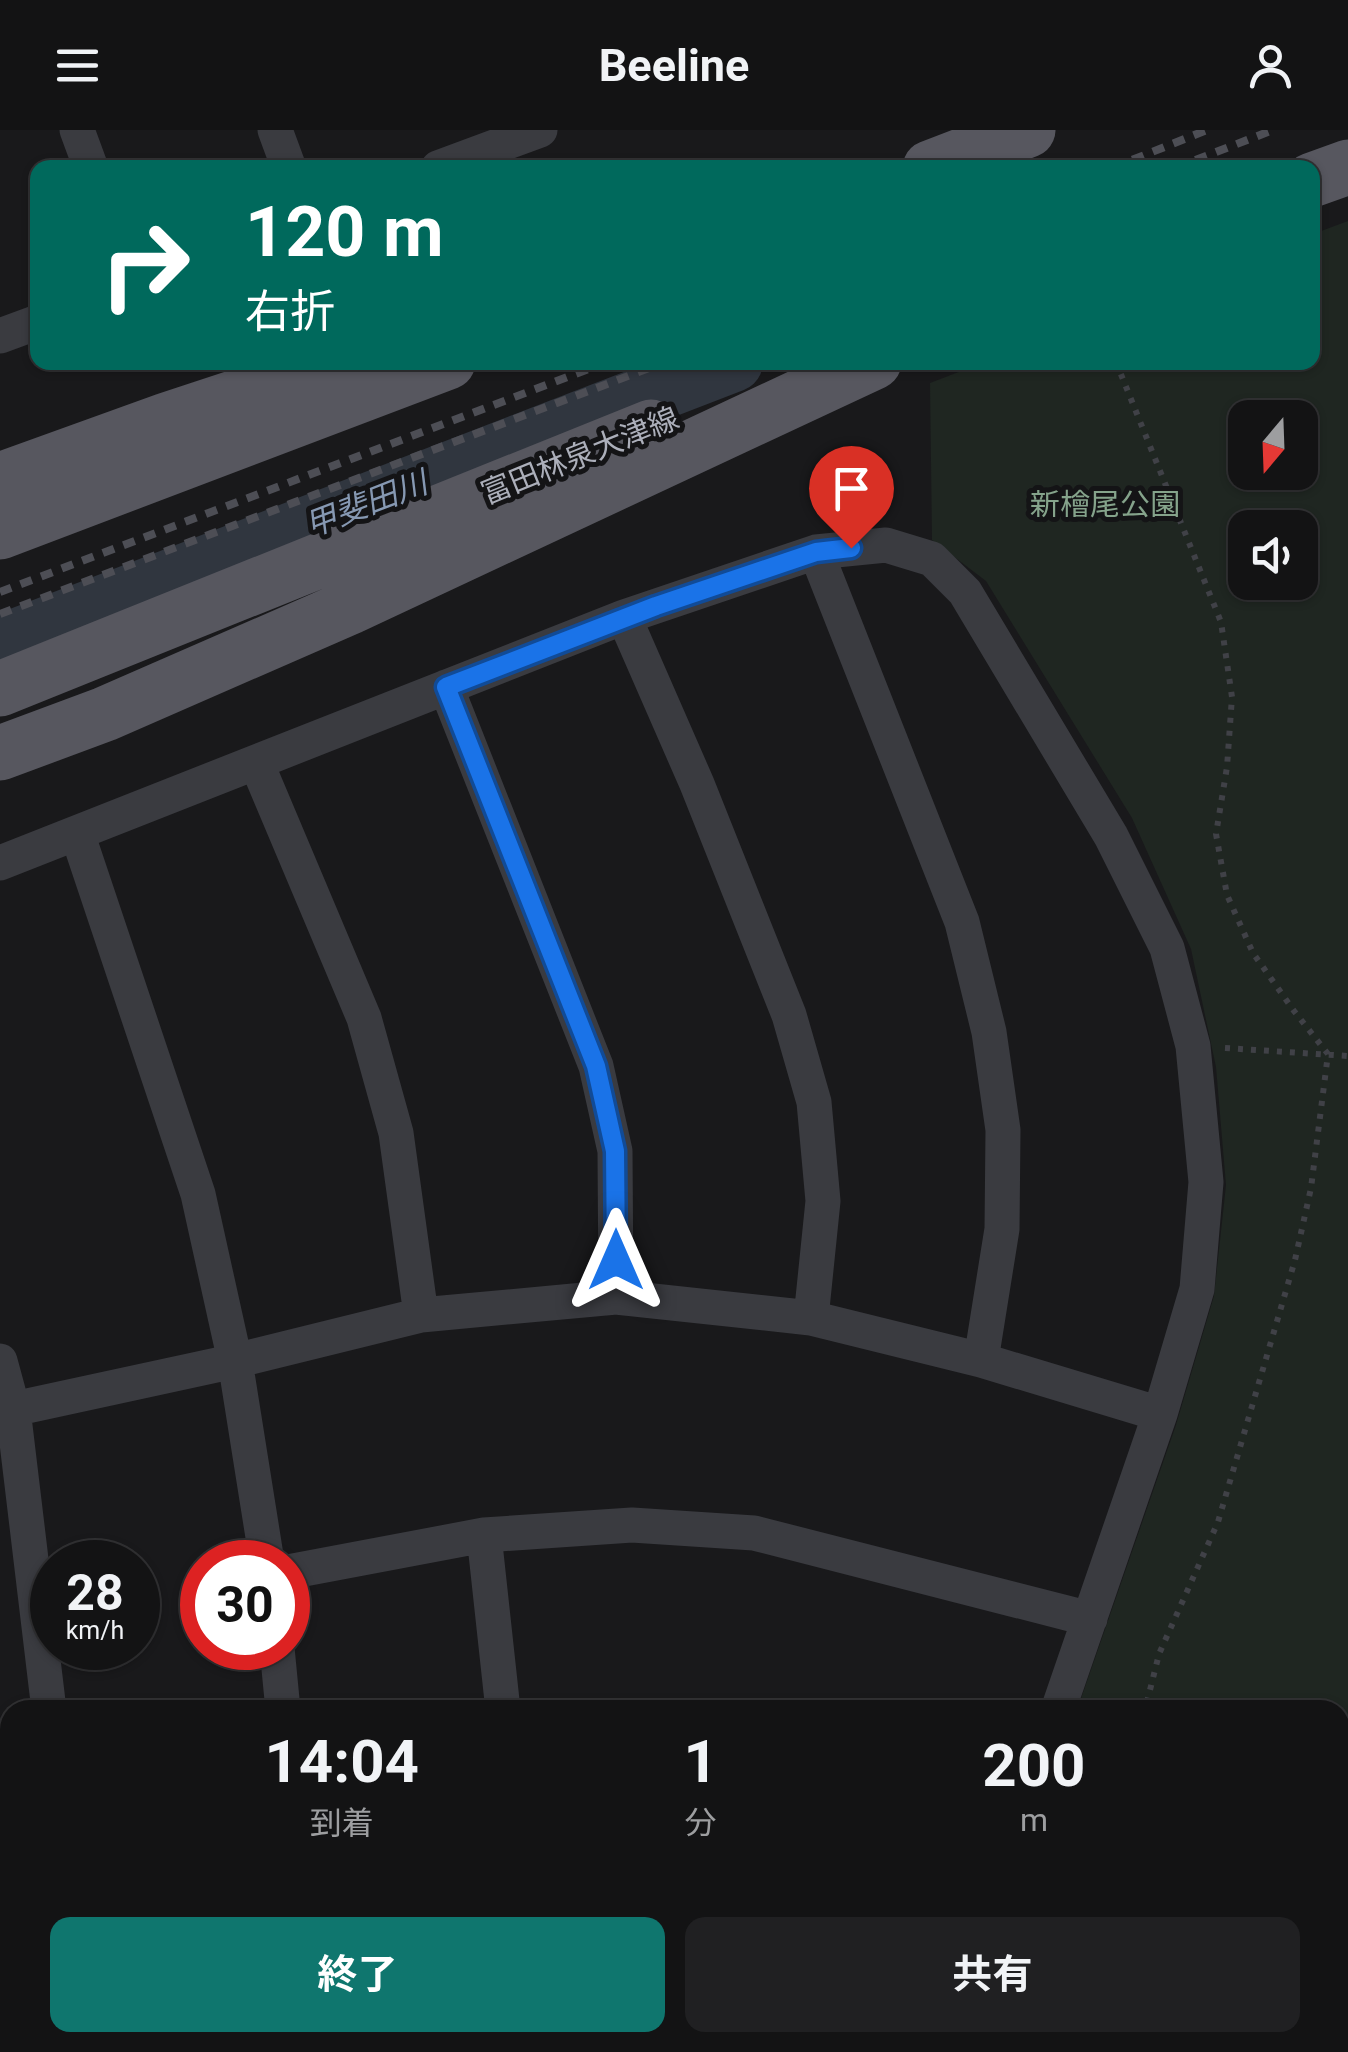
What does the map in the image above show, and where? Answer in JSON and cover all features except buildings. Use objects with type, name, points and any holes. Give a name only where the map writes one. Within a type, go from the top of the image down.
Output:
[{"type":"main road","points":[[950,160],[1004,139]]},
{"type":"main road","points":[[0,480],[318,370]]},
{"type":"main road","points":[[0,532],[427,370]]},
{"type":"main road","name":"富田林泉大津線","points":[[0,689],[683,414],[805,370]]},
{"type":"main road","points":[[0,753],[105,714],[350,606],[857,370]]},
{"type":"street","points":[[77,130],[88,160]]},
{"type":"street","points":[[274,130],[286,160]]},
{"type":"street","points":[[448,160],[472,142],[540,130]]},
{"type":"street","points":[[0,336],[30,325]]},
{"type":"street","points":[[0,862],[624,617],[816,552],[886,545],[932,560],[965,592],[1111,836],[1167,948],[1193,1046],[1206,1182],[1196,1289],[1160,1414],[1061,1700]]},
{"type":"street","points":[[816,552],[962,922],[990,1032],[1003,1130],[1002,1229],[981,1360]]},
{"type":"street","points":[[624,617],[697,784],[789,1014],[814,1102],[824,1201],[812,1318]]},
{"type":"street","points":[[446,687],[596,1066],[615,1151],[616,1297]]},
{"type":"street","points":[[256,762],[364,1018],[396,1132],[421,1315]]},
{"type":"street","points":[[77,833],[198,1194],[235,1361],[263,1540]]},
{"type":"street","points":[[7,1411],[421,1315],[616,1297],[812,1318],[981,1360],[1160,1414]]},
{"type":"street","points":[[0,1361],[48,1700]]},
{"type":"street","points":[[310,1568],[484,1536],[632,1526],[754,1534],[1090,1618]]},
{"type":"street","points":[[484,1536],[502,1700]]},
{"type":"street","points":[[279,1670],[283,1700]]},
{"type":"path","points":[[1119,370],[1221,622],[1232,697],[1227,768],[1216,834],[1227,895],[1253,953],[1328,1054],[1311,1188],[1295,1260],[1218,1522],[1159,1654],[1148,1700]]},
{"type":"path","points":[[1193,1046],[1348,1056]]},
{"type":"green space","name":"新檜尾公園","points":[[1348,221],[1348,1700],[1080,1700],[1176,1425],[1214,1296],[1226,1185],[1216,1067],[1191,949],[1132,818],[986,581],[932,540],[930,383],[964,370],[1320,370],[1320,231]]},
{"type":"waterway","name":"甲斐田川","points":[[0,645],[712,370]]},
{"type":"railway","points":[[1132,160],[1207,130]]},
{"type":"railway","points":[[1196,160],[1273,130]]},
{"type":"railway","points":[[0,592],[586,370]]},
{"type":"railway","points":[[0,614],[644,370]]},
{"type":"route","points":[[616,1260],[615,1151],[596,1066],[446,687],[656,606],[816,552],[851,548]]}]
